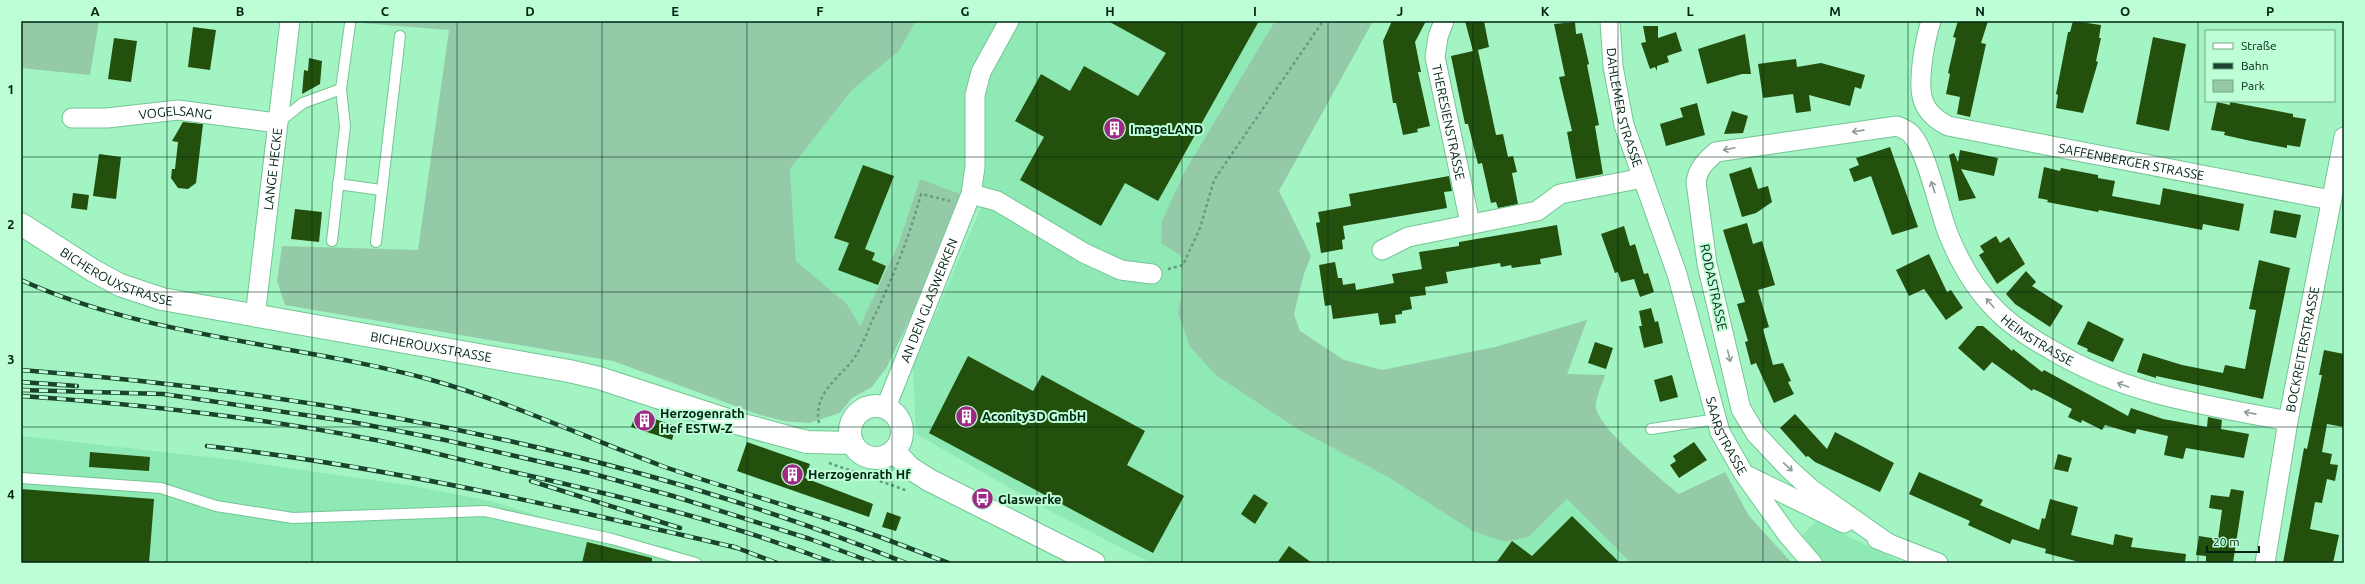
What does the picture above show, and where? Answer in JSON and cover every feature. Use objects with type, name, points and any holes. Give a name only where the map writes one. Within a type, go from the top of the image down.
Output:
[{"type":"street","name":"LANGE HECKE","points":[[256,317],[277,123],[290,21]]},
{"type":"street","name":"AN DEN GLASWERKEN","points":[[886,407],[969,201],[975,167],[975,95],[981,72],[1009,21]]},
{"type":"street","name":"THERESIENSTRASSE","points":[[1444,21],[1438,37],[1435,57],[1470,224]]},
{"type":"street","name":"DAHLEMER STRASSE","points":[[1610,21],[1613,66],[1624,125],[1645,185]]},
{"type":"street","name":"SAFFENBERGER STRASSE","points":[[1931,21],[1922,66],[1921,92],[1925,105],[1934,117],[1948,126],[1959,130],[2332,200]]},
{"type":"street","name":"VOGELSANG","points":[[72,118],[106,118],[178,110],[277,123]]},
{"type":"street","name":"HEIMSTRASSE","points":[[1897,126],[1913,136],[1925,163],[1948,232],[1965,269],[1996,310],[2021,332],[2079,367],[2132,388],[2166,398],[2288,421]]},
{"type":"street","name":"RODASTRASSE","points":[[1888,544],[1811,489],[1788,468],[1756,434],[1741,409],[1707,264],[1696,182],[1697,173],[1704,162],[1716,152],[1897,126]]},
{"type":"street","name":"BOCKREITERSTRASSE","points":[[2264,563],[2288,421],[2344,137]]},
{"type":"street","points":[[1382,250],[1408,237],[1537,211],[1560,194],[1645,185]]},
{"type":"street","name":"SAARSTRASSE","points":[[1645,185],[1677,274],[1717,419],[1727,447],[1744,474],[1888,544],[1938,563]]},
{"type":"street","points":[[969,201],[997,201],[1084,253],[1121,270],[1152,274]]},
{"type":"street","name":"BICHEROUXSTRASSE","points":[[21,224],[94,271],[120,285],[162,299],[256,317],[569,371],[658,396],[747,426],[807,442],[852,442]]},
{"type":"street","points":[[874,405],[886,407],[897,415],[902,427],[901,440],[894,451],[883,457],[871,458],[859,452],[852,442],[850,430],[853,418],[862,409],[874,405]]},
{"type":"street","points":[[894,451],[910,468],[929,480],[1094,563]]},
{"type":"street","points":[[1744,474],[1787,534],[1812,563]]},
{"type":"lane","points":[[332,241],[345,126],[341,89],[350,24]]},
{"type":"lane","points":[[376,242],[400,36]]},
{"type":"lane","points":[[277,123],[303,103],[341,89]]},
{"type":"lane","points":[[338,184],[381,190]]},
{"type":"lane","points":[[1651,429],[1717,419]]},
{"type":"lane","points":[[21,478],[161,488],[216,506],[293,518],[485,511],[612,539],[696,563]]},
{"type":"path","points":[[1152,274],[1183,265],[1200,228],[1214,180],[1323,21]]},
{"type":"path","points":[[822,441],[817,415],[822,396],[835,377],[855,357],[899,264],[921,194],[969,201]]},
{"type":"shaded area","points":[[916,21],[1275,21],[1185,171],[1161,243],[1181,256],[1183,283],[1178,313],[1301,431],[1388,477],[1530,536],[1567,499],[1631,563],[1151,563],[1052,512],[916,434],[913,367],[983,203],[920,179],[898,245],[860,327],[847,304],[796,261],[790,169],[852,90],[899,51]]},
{"type":"shaded area","points":[[21,436],[234,460],[413,486],[491,501],[662,555],[664,546],[708,563],[21,563]]},
{"type":"shaded area","points":[[1817,521],[1903,563],[1824,563],[1800,537]]},
{"type":"green space","points":[[21,21],[99,21],[90,75],[21,68]]},
{"type":"green space","points":[[361,21],[916,21],[899,51],[852,90],[790,169],[796,261],[847,304],[860,326],[898,245],[920,179],[960,194],[911,316],[887,367],[872,387],[852,398],[840,413],[809,423],[784,421],[760,415],[613,361],[285,305],[277,281],[282,246],[418,250],[449,30],[361,23]]},
{"type":"green space","points":[[1275,21],[1373,21],[1279,191],[1311,256],[1304,274],[1294,314],[1300,331],[1344,360],[1382,370],[1495,347],[1587,320],[1567,374],[1605,375],[1598,396],[1596,408],[1600,418],[1608,429],[1632,454],[1679,494],[1725,472],[1749,516],[1792,563],[1631,563],[1567,499],[1530,536],[1505,542],[1473,531],[1388,477],[1301,431],[1217,376],[1190,347],[1178,313],[1183,283],[1181,256],[1161,243],[1162,221],[1185,171]]},
{"type":"building","name":"ImageLAND","points":[[1108,21],[1259,21],[1158,201],[1125,183],[1101,226],[1020,180],[1044,137],[1015,121],[1041,74],[1070,91],[1084,66],[1138,96],[1166,53]]},
{"type":"building","points":[[1392,21],[1426,21],[1415,42],[1421,72],[1418,72],[1430,126],[1417,129],[1418,132],[1403,135],[1396,103],[1393,103],[1383,41]]},
{"type":"building","points":[[1465,21],[1484,21],[1489,47],[1478,50],[1496,135],[1503,134],[1508,157],[1513,156],[1517,172],[1512,173],[1518,204],[1498,208],[1496,202],[1491,203],[1482,163],[1478,164],[1468,124],[1465,124],[1451,56],[1473,51]]},
{"type":"building","points":[[1958,21],[1988,21],[1981,43],[1986,44],[1970,117],[1957,114],[1960,97],[1946,94],[1950,74],[1948,73],[1956,38],[1953,37]]},
{"type":"building","points":[[2073,21],[2101,25],[2099,38],[2101,38],[2096,61],[2098,62],[2083,113],[2056,108],[2058,95],[2056,94],[2068,32],[2070,32]]},
{"type":"building","points":[[1575,22],[1576,34],[1582,33],[1589,64],[1587,65],[1599,125],[1595,126],[1603,174],[1576,179],[1567,132],[1572,131],[1559,77],[1565,76],[1554,24]]},
{"type":"building","points":[[1643,26],[1658,26],[1658,38],[1676,32],[1682,51],[1667,56],[1669,62],[1657,66],[1657,71],[1655,67],[1650,69],[1641,43],[1646,42]]},
{"type":"building","points":[[193,27],[216,30],[210,70],[188,67]]},
{"type":"building","points":[[1745,34],[1751,74],[1742,74],[1707,84],[1698,49]]},
{"type":"building","points":[[2153,37],[2186,44],[2169,131],[2136,124]]},
{"type":"building","points":[[114,38],[137,41],[131,82],[108,79]]},
{"type":"building","points":[[309,58],[322,61],[320,84],[302,94],[304,70],[308,71]]},
{"type":"building","points":[[1796,59],[1797,67],[1821,63],[1865,75],[1861,89],[1855,87],[1850,106],[1809,95],[1811,111],[1796,113],[1793,94],[1763,98],[1758,64]]},
{"type":"building","points":[[2217,102],[2230,105],[2230,102],[2293,114],[2293,117],[2306,119],[2300,147],[2287,145],[2287,148],[2224,135],[2225,132],[2211,130]]},
{"type":"building","points":[[1697,103],[1705,135],[1666,146],[1660,124],[1683,117],[1680,108]]},
{"type":"building","points":[[1732,111],[1748,116],[1743,133],[1724,134]]},
{"type":"building","points":[[183,122],[203,124],[196,183],[188,189],[178,188],[171,178],[172,169],[175,169],[178,142],[172,141]]},
{"type":"building","points":[[1890,147],[1918,227],[1892,235],[1871,176],[1854,182],[1849,169],[1859,165],[1856,158]]},
{"type":"building","points":[[1960,150],[1998,158],[1994,176],[1961,169],[1976,198],[1959,201],[1949,155],[1954,153],[1958,162]]},
{"type":"building","points":[[99,154],[121,157],[116,199],[93,196]]},
{"type":"building","points":[[863,165],[894,176],[865,249],[875,253],[872,260],[886,266],[878,285],[838,270],[849,243],[834,238]]},
{"type":"building","points":[[1751,167],[1758,189],[1768,186],[1772,202],[1756,213],[1742,217],[1729,174]]},
{"type":"building","points":[[2044,167],[2060,171],[2061,168],[2098,175],[2098,178],[2115,181],[2112,196],[2160,205],[2163,188],[2244,204],[2239,231],[2203,224],[2202,230],[2099,210],[2098,212],[2047,202],[2048,200],[2038,198]]},
{"type":"building","points":[[1449,176],[1452,191],[1444,192],[1447,208],[1343,226],[1345,239],[1342,240],[1343,249],[1321,253],[1316,223],[1320,222],[1318,212],[1351,206],[1349,194]]},
{"type":"building","points":[[73,193],[89,195],[87,210],[71,208]]},
{"type":"building","points":[[295,209],[322,212],[319,242],[291,239]]},
{"type":"building","points":[[2274,210],[2301,215],[2296,238],[2270,233]]},
{"type":"building","points":[[1747,223],[1753,244],[1762,241],[1775,285],[1758,290],[1769,327],[1763,329],[1773,365],[1783,363],[1791,381],[1788,382],[1794,394],[1774,403],[1756,363],[1751,365],[1745,342],[1748,341],[1737,304],[1745,302],[1723,230]]},
{"type":"building","points":[[1557,225],[1562,255],[1540,259],[1541,264],[1512,268],[1511,265],[1501,267],[1500,263],[1446,272],[1448,283],[1425,287],[1426,295],[1410,297],[1412,309],[1402,311],[1402,314],[1395,315],[1396,323],[1380,325],[1378,313],[1333,319],[1331,305],[1325,306],[1319,265],[1335,262],[1338,278],[1342,278],[1343,285],[1355,283],[1356,290],[1394,283],[1392,274],[1422,269],[1419,252],[1459,246],[1459,242]]},
{"type":"building","points":[[1624,226],[1630,246],[1635,244],[1644,274],[1648,273],[1654,292],[1640,297],[1634,279],[1621,282],[1618,272],[1615,273],[1601,234]]},
{"type":"building","points":[[1996,236],[2000,243],[2009,237],[2025,264],[1997,284],[1979,255],[1984,252],[1980,246]]},
{"type":"building","points":[[1929,254],[1947,292],[1951,290],[1963,308],[1946,320],[1924,289],[1909,296],[1896,270]]},
{"type":"building","points":[[2259,260],[2290,268],[2263,399],[2156,376],[2156,378],[2137,372],[2143,353],[2182,365],[2223,373],[2225,365],[2245,369],[2256,310],[2249,309]]},
{"type":"building","points":[[2026,271],[2036,282],[2032,286],[2063,306],[2050,327],[2015,304],[2006,294]]},
{"type":"building","points":[[1651,308],[1655,322],[1658,321],[1663,343],[1644,348],[1639,326],[1642,326],[1639,311]]},
{"type":"building","points":[[2088,321],[2124,339],[2113,362],[2087,351],[2088,349],[2077,344]]},
{"type":"building","points":[[1977,326],[1983,326],[2012,351],[2013,349],[2042,372],[2044,370],[2128,416],[2131,408],[2163,419],[2207,427],[2208,417],[2222,420],[2221,429],[2249,434],[2244,458],[2186,448],[2183,459],[2164,455],[2168,436],[2137,429],[2135,434],[2105,425],[2102,430],[2082,420],[2081,423],[2068,417],[2072,409],[2040,392],[2033,389],[2032,391],[1992,362],[1984,371],[1958,348]]},
{"type":"building","points":[[1595,342],[1613,348],[1606,369],[1588,363]]},
{"type":"building","points":[[2324,350],[2344,354],[2344,427],[2327,424],[2322,452],[2332,454],[2330,464],[2338,465],[2335,481],[2327,479],[2322,503],[2315,502],[2310,529],[2339,535],[2333,563],[2283,563],[2304,448],[2307,449],[2322,375],[2319,375]]},
{"type":"building","points":[[968,356],[1033,391],[1042,375],[1145,431],[1127,465],[1184,496],[1153,553],[929,433]]},
{"type":"building","points":[[1672,375],[1678,397],[1660,402],[1654,380]]},
{"type":"building","name":"Herzogenrath Hef ESTW-Z","points":[[636,413],[676,426],[672,440],[631,427]]},
{"type":"building","points":[[1795,414],[1827,449],[1835,432],[1894,463],[1880,492],[1815,462],[1808,456],[1806,457],[1780,428]]},
{"type":"building","points":[[747,442],[810,464],[805,478],[873,504],[869,517],[737,471]]},
{"type":"building","points":[[1694,442],[1707,460],[1679,478],[1670,465],[1676,461],[1673,456]]},
{"type":"building","points":[[90,452],[150,457],[149,471],[89,467]]},
{"type":"building","points":[[2058,454],[2072,458],[2068,472],[2054,469]]},
{"type":"building","points":[[1919,472],[1983,500],[1980,505],[2039,530],[2042,518],[2045,519],[2050,499],[2078,507],[2071,535],[2113,545],[2115,534],[2133,538],[2131,547],[2186,554],[2185,563],[2083,563],[2045,553],[2046,549],[2012,539],[2010,544],[1968,525],[1970,521],[1909,494]]},
{"type":"building","points":[[21,489],[154,499],[149,563],[21,563]]},
{"type":"building","points":[[2231,489],[2244,491],[2233,563],[2206,563],[2206,556],[2196,555],[2199,536],[2218,539],[2222,510],[2209,508],[2211,495],[2229,497]]},
{"type":"building","points":[[1254,494],[1268,503],[1255,524],[1241,514]]},
{"type":"building","points":[[887,512],[901,517],[896,531],[882,527]]},
{"type":"building","points":[[1572,516],[1620,563],[1496,563],[1512,541],[1532,556]]},
{"type":"building","points":[[587,542],[652,558],[652,563],[582,563]]},
{"type":"building","points":[[1289,546],[1312,563],[1277,563]]},
{"type":"railway","points":[[21,280],[70,299],[120,315],[222,338],[326,356],[377,367],[458,388],[517,409],[662,466],[843,524],[949,563]]},
{"type":"railway","points":[[21,370],[133,380],[246,394],[359,411],[471,433],[582,458],[692,488],[800,523],[906,563]]},
{"type":"railway","points":[[21,382],[77,386]]},
{"type":"railway","points":[[21,390],[163,394],[352,422],[445,440],[590,473],[673,496],[810,539],[874,563]]},
{"type":"railway","points":[[21,396],[196,412],[327,431],[424,450],[635,501],[715,523],[794,548],[834,563]]},
{"type":"railway","points":[[207,446],[305,459],[449,484],[545,504],[737,548]]},
{"type":"railway","points":[[531,481],[680,528]]},
{"type":"railway","points":[[732,546],[777,563]]},
{"type":"place","name":"ImageLAND","points":[[1114,129]]},
{"type":"place","name":"Aconity3D GmbH","points":[[967,416]]},
{"type":"place","name":"Herzogenrath Hef ESTW-Z","points":[[645,420]]},
{"type":"place","name":"Herzogenrath Hf","points":[[793,474]]},
{"type":"place","name":"Glaswerke","points":[[982,499]]}]
